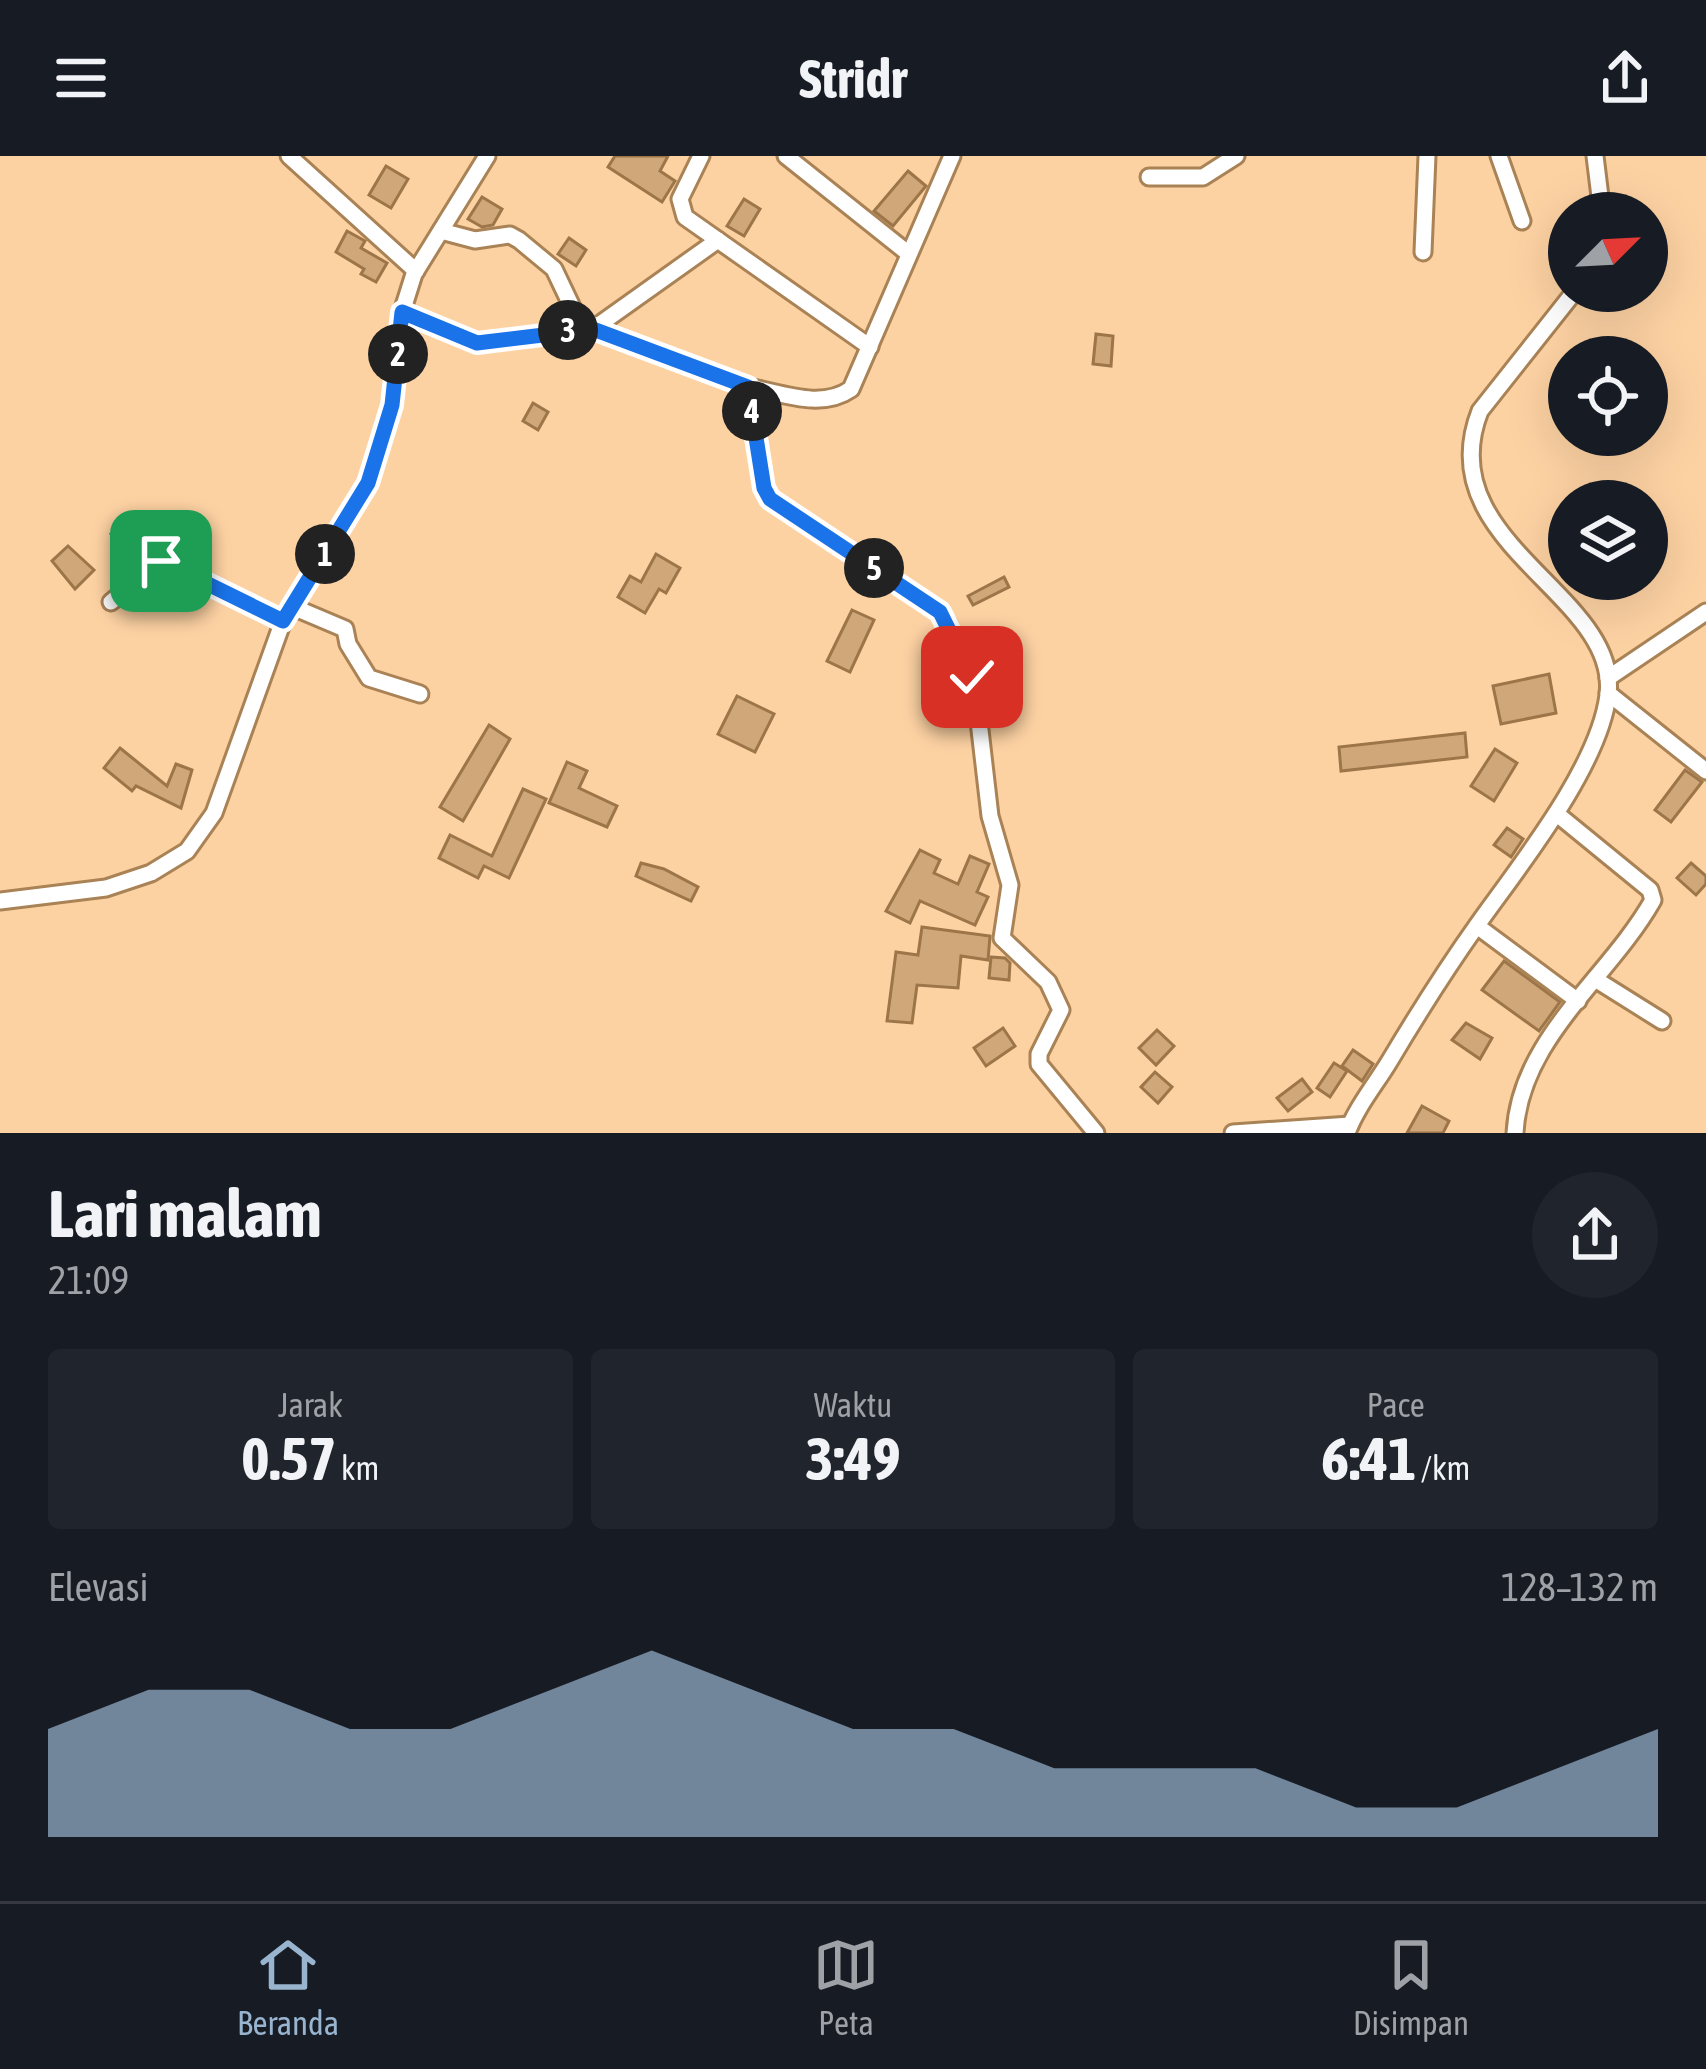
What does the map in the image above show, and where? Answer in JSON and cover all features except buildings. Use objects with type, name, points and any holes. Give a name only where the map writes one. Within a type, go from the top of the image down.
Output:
[{"type":"street","points":[[289,156],[416,271]]},
{"type":"street","points":[[0,901],[106,888],[152,873],[188,851],[214,813],[288,614],[368,483],[392,405],[402,312],[416,271],[487,156]]},
{"type":"street","points":[[701,156],[685,184],[680,206],[685,217],[870,347]]},
{"type":"street","points":[[786,156],[909,254]]},
{"type":"street","points":[[441,231],[475,240],[509,236],[519,240],[554,268],[587,329],[748,387],[817,400],[837,398],[851,389],[952,156]]},
{"type":"street","points":[[1149,177],[1203,177],[1236,156]]},
{"type":"street","points":[[1423,252],[1427,156]]},
{"type":"street","points":[[1499,156],[1522,220]]},
{"type":"street","points":[[1595,156],[1599,192]]},
{"type":"street","points":[[402,312],[477,343],[587,329],[718,240]]},
{"type":"street","points":[[1558,312],[1480,410],[1474,425],[1477,486],[1500,534],[1579,620],[1608,685],[1706,771]]},
{"type":"street","points":[[748,387],[764,488],[770,499],[934,608],[944,617],[964,659],[975,687],[990,817],[1010,885],[1002,938],[1048,982],[1056,996],[1061,1010],[1039,1054],[1039,1064],[1096,1133]]},
{"type":"street","points":[[111,602],[161,561],[288,614],[345,629],[348,644],[369,678],[420,694]]},
{"type":"street","points":[[1233,1133],[1348,1129],[1477,926],[1558,814],[1596,733],[1608,685],[1706,612]]},
{"type":"street","points":[[1515,1133],[1516,1112],[1530,1070],[1653,896],[1558,814]]},
{"type":"street","points":[[1477,926],[1578,1001]]},
{"type":"street","points":[[1595,979],[1662,1021]]},
{"type":"route","points":[[161,561],[283,621],[368,483],[392,405],[402,312],[477,343],[587,328],[748,387],[764,488],[770,499],[940,612],[972,677]]}]
